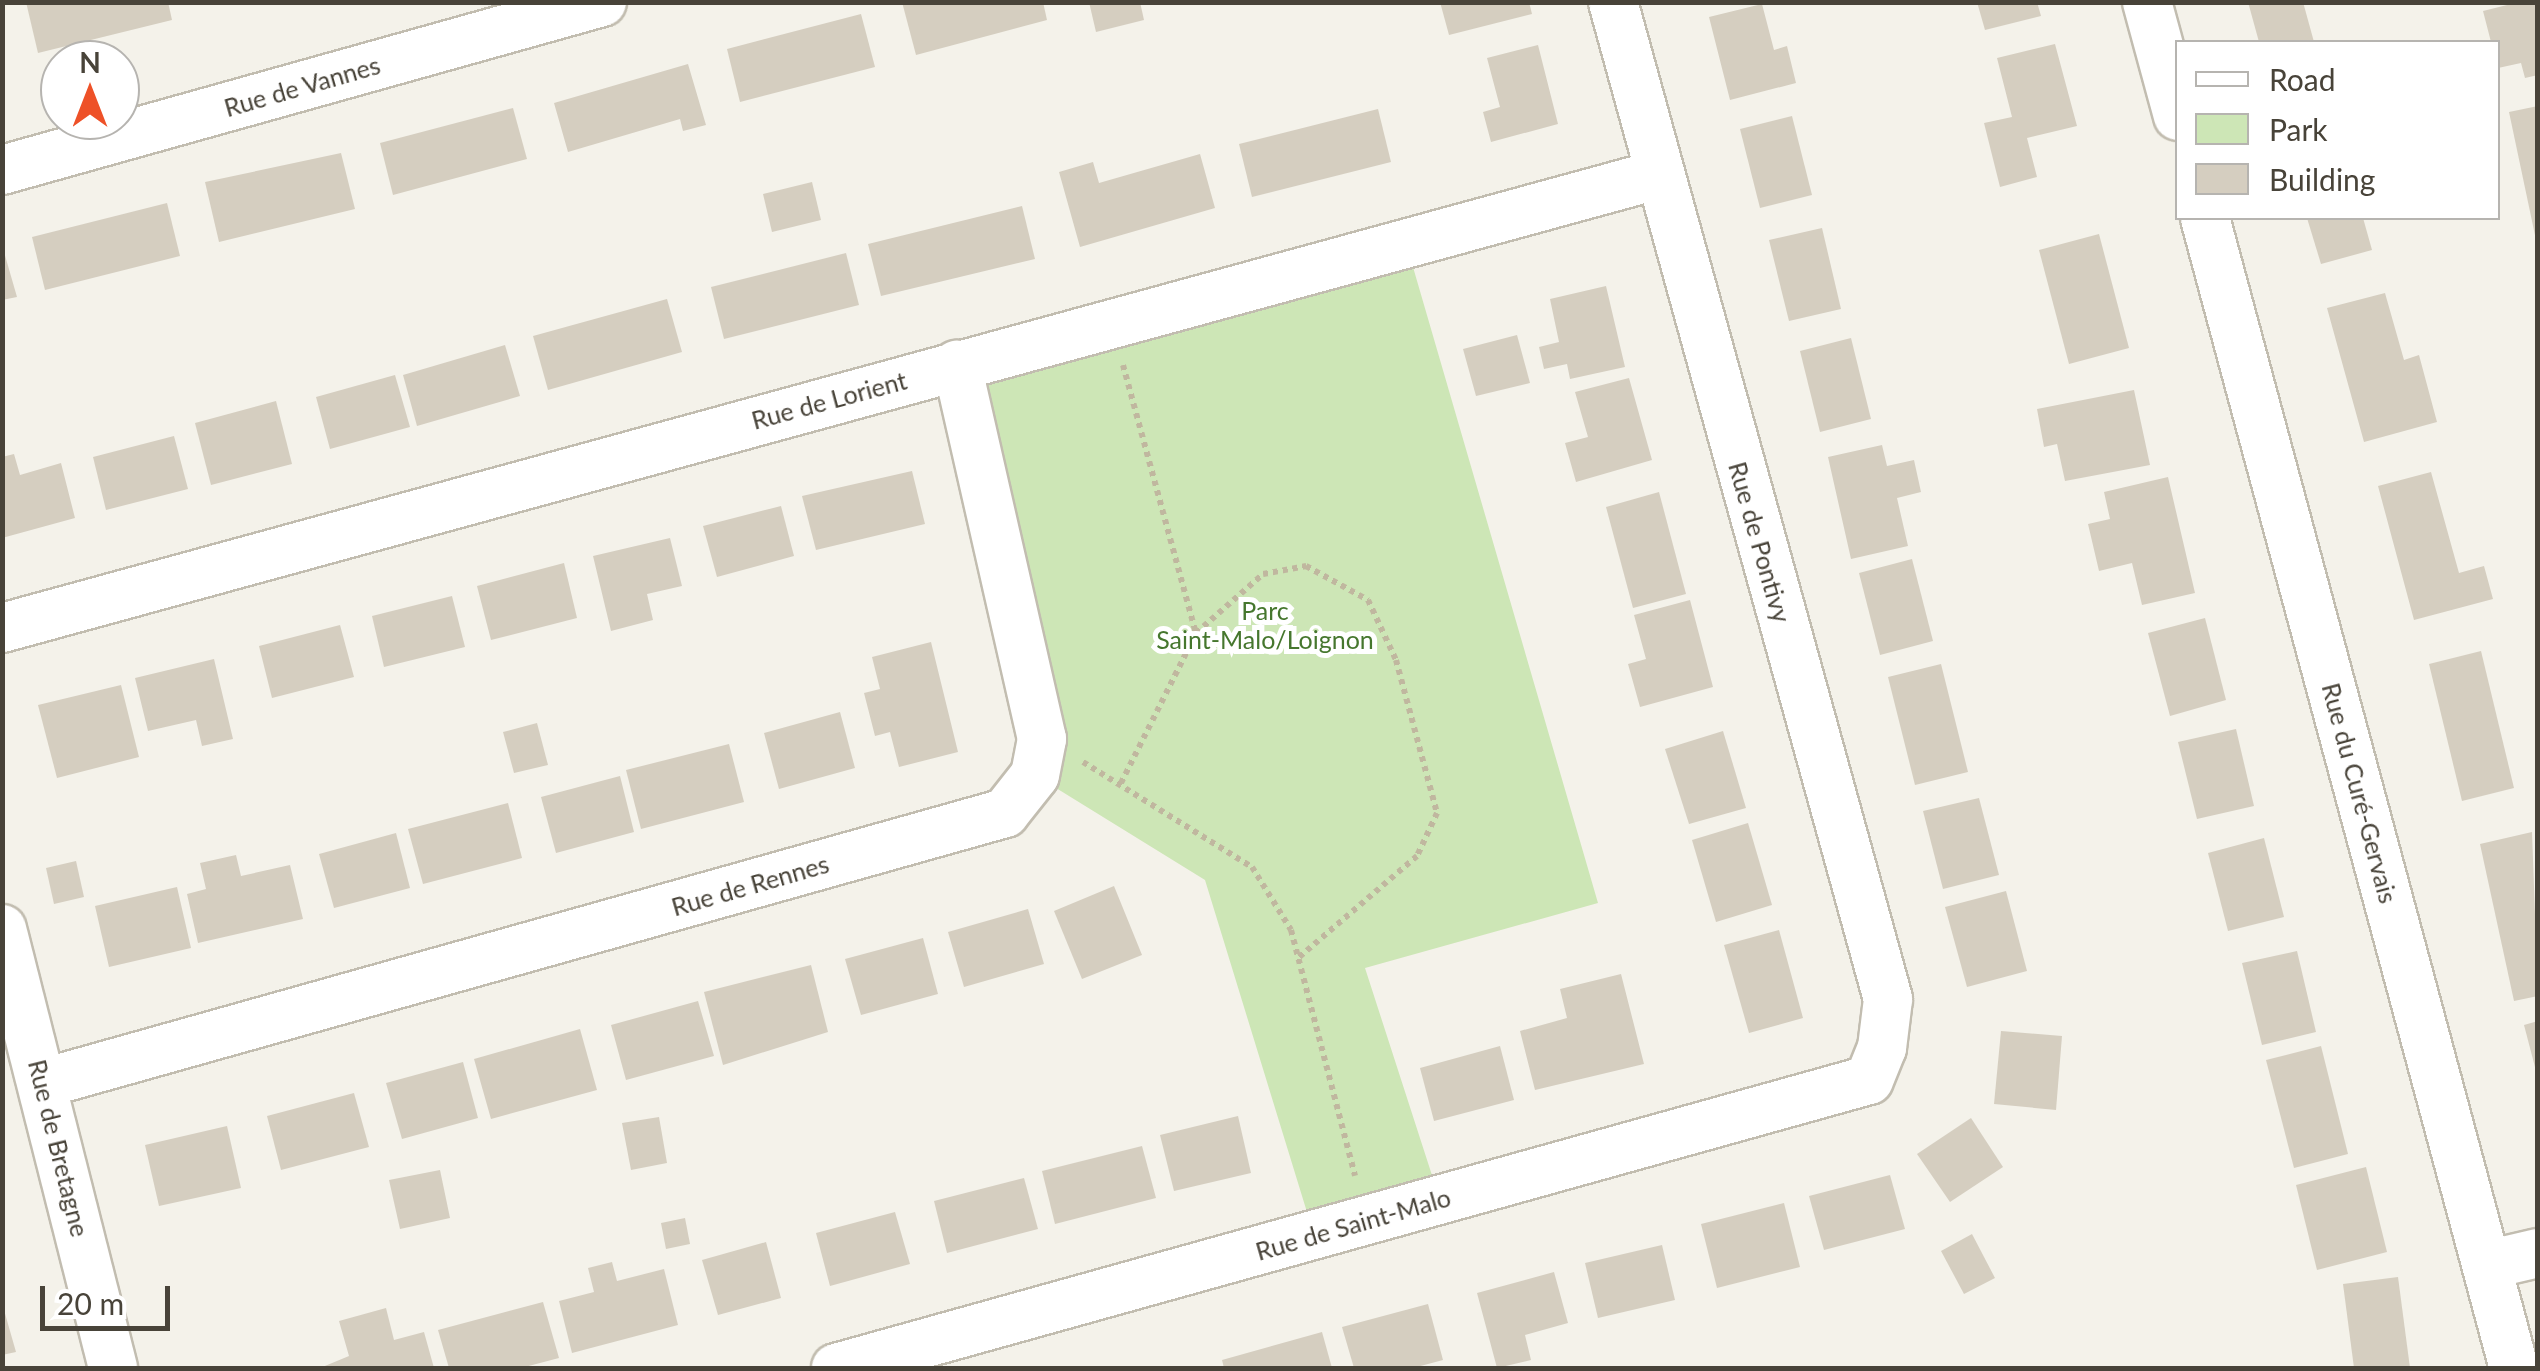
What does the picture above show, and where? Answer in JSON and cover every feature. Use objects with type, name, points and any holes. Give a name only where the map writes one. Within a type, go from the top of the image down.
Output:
[{"type":"street","name":"Rue de Vannes","points":[[2,170],[602,2]]},
{"type":"street","name":"Rue de Pontivy","points":[[1613,2],[1657,175],[1888,999],[1882,1048],[1870,1080]]},
{"type":"street","points":[[2147,2],[2175,105]]},
{"type":"street","name":"Rue de Lorient","points":[[2,628],[1657,175]]},
{"type":"street","name":"Rue du Curé-Gervais","points":[[2206,220],[2514,1368]]},
{"type":"street","points":[[958,365],[1042,739]]},
{"type":"street","name":"Rue de Rennes","points":[[44,1083],[1005,813],[1035,776],[1042,739]]},
{"type":"street","name":"Rue de Bretagne","points":[[2,929],[113,1368]]},
{"type":"street","name":"Rue de Saint-Malo","points":[[836,1368],[1870,1080]]},
{"type":"street","points":[[2487,1265],[2538,1252]]},
{"type":"path","points":[[1112,324],[1196,634]]},
{"type":"path","points":[[1121,783],[1196,634],[1264,574],[1306,566],[1368,600],[1396,660],[1437,813],[1417,856],[1298,958]]},
{"type":"path","points":[[1042,739],[1121,783],[1252,867],[1291,930],[1366,1221]]},
{"type":"green space","name":"Parc Saint-Malo/Loignon","points":[[1406,243],[1598,903],[1365,968],[1440,1200],[1314,1235],[1205,880],[1035,775],[957,365]]},
{"type":"building","points":[[26,2],[168,2],[172,20],[91,40],[40,40],[38,53]]},
{"type":"building","points":[[902,2],[1043,2],[1047,20],[916,55]]},
{"type":"building","points":[[1089,2],[1140,2],[1144,20],[1096,32]]},
{"type":"building","points":[[1440,2],[1529,2],[1532,14],[1449,35]]},
{"type":"building","points":[[1977,2],[2037,2],[2041,16],[1985,30]]},
{"type":"building","points":[[2248,2],[2303,2],[2313,40],[2258,40]]},
{"type":"building","points":[[2519,2],[2538,2],[2538,75],[2525,78],[2521,63],[2500,68],[2500,40],[2490,40],[2483,11]]},
{"type":"building","points":[[1762,4],[1774,50],[1787,46],[1796,83],[1730,100],[1709,17]]},
{"type":"building","points":[[861,14],[875,67],[740,102],[727,49]]},
{"type":"building","points":[[2055,44],[2077,126],[2027,138],[2037,177],[2000,187],[1984,123],[2012,117],[1997,58]]},
{"type":"building","points":[[1538,45],[1558,124],[1491,142],[1483,112],[1500,107],[1487,58]]},
{"type":"building","points":[[688,64],[706,125],[683,131],[680,119],[568,152],[554,103]]},
{"type":"building","points":[[2538,106],[2538,240],[2536,240],[2509,112]]},
{"type":"building","points":[[513,108],[527,159],[393,195],[380,143]]},
{"type":"building","points":[[1378,109],[1391,162],[1252,197],[1239,144]]},
{"type":"building","points":[[1792,116],[1812,195],[1760,208],[1740,129]]},
{"type":"building","points":[[341,153],[355,209],[219,242],[205,182]]},
{"type":"building","points":[[1200,154],[1215,208],[1080,247],[1059,172],[1093,162],[1099,183]]},
{"type":"building","points":[[812,182],[821,220],[772,232],[763,194]]},
{"type":"building","points":[[167,203],[180,256],[45,290],[32,237]]},
{"type":"building","points":[[1022,206],[1035,259],[881,296],[868,244]]},
{"type":"building","points":[[2308,220],[2364,220],[2372,250],[2321,264]]},
{"type":"building","points":[[1822,228],[1841,309],[1789,321],[1769,240]]},
{"type":"building","points":[[2099,234],[2129,348],[2069,364],[2039,250]]},
{"type":"building","points":[[2,245],[17,297],[2,300]]},
{"type":"building","points":[[846,253],[859,305],[724,339],[711,287]]},
{"type":"building","points":[[1606,286],[1625,367],[1570,379],[1567,364],[1544,369],[1539,347],[1559,342],[1550,299]]},
{"type":"building","points":[[2385,293],[2404,360],[2419,355],[2437,422],[2364,442],[2327,308]]},
{"type":"building","points":[[667,299],[682,352],[548,390],[533,336]]},
{"type":"building","points":[[1517,335],[1530,383],[1476,396],[1463,349]]},
{"type":"building","points":[[1851,338],[1871,419],[1820,432],[1800,351]]},
{"type":"building","points":[[505,345],[520,396],[417,426],[403,375]]},
{"type":"building","points":[[395,375],[410,427],[330,449],[316,397]]},
{"type":"building","points":[[1629,378],[1652,460],[1576,482],[1565,443],[1588,437],[1575,392]]},
{"type":"building","points":[[2134,390],[2150,465],[2065,481],[2057,444],[2044,447],[2037,409]]},
{"type":"building","points":[[276,401],[292,464],[211,485],[195,423]]},
{"type":"building","points":[[174,436],[188,489],[106,510],[93,457]]},
{"type":"building","points":[[1882,445],[1887,466],[1914,460],[1921,492],[1897,498],[1908,546],[1851,559],[1828,457]]},
{"type":"building","points":[[14,454],[20,475],[61,463],[75,518],[2,538],[2,457]]},
{"type":"building","points":[[912,471],[925,524],[816,550],[802,496]]},
{"type":"building","points":[[2431,472],[2459,573],[2484,566],[2493,599],[2414,620],[2378,486]]},
{"type":"building","points":[[2168,477],[2195,593],[2142,605],[2132,563],[2099,571],[2088,524],[2110,519],[2104,492]]},
{"type":"building","points":[[1659,492],[1686,594],[1633,608],[1606,507]]},
{"type":"building","points":[[781,506],[794,556],[717,577],[703,526]]},
{"type":"building","points":[[670,538],[682,586],[647,594],[653,620],[611,631],[593,556]]},
{"type":"building","points":[[1912,559],[1933,641],[1880,655],[1859,573]]},
{"type":"building","points":[[564,563],[577,618],[491,640],[477,586]]},
{"type":"building","points":[[452,596],[465,647],[384,667],[372,616]]},
{"type":"building","points":[[1690,600],[1713,687],[1640,707],[1628,664],[1646,659],[1634,615]]},
{"type":"building","points":[[2205,618],[2226,700],[2170,716],[2148,633]]},
{"type":"building","points":[[340,625],[354,677],[272,698],[259,646]]},
{"type":"building","points":[[931,642],[958,752],[899,767],[890,732],[875,736],[864,693],[880,689],[872,657]]},
{"type":"building","points":[[2481,651],[2514,788],[2462,801],[2429,664]]},
{"type":"building","points":[[214,659],[233,739],[202,746],[196,720],[148,731],[135,678]]},
{"type":"building","points":[[1941,664],[1968,772],[1915,785],[1888,677]]},
{"type":"building","points":[[121,685],[139,757],[57,778],[38,705]]},
{"type":"building","points":[[840,712],[855,768],[779,789],[764,733]]},
{"type":"building","points":[[537,723],[548,765],[514,773],[503,732]]},
{"type":"building","points":[[2236,729],[2254,806],[2197,819],[2178,742]]},
{"type":"building","points":[[1723,731],[1746,808],[1689,824],[1665,749]]},
{"type":"building","points":[[729,744],[744,802],[641,829],[626,770]]},
{"type":"building","points":[[620,776],[634,832],[556,853],[541,797]]},
{"type":"building","points":[[1979,798],[1999,875],[1943,889],[1923,811]]},
{"type":"building","points":[[508,803],[522,858],[423,884],[408,829]]},
{"type":"building","points":[[1748,823],[1772,905],[1716,922],[1692,840]]},
{"type":"building","points":[[2532,832],[2538,996],[2514,1001],[2480,844]]},
{"type":"building","points":[[396,833],[410,888],[334,908],[319,854]]},
{"type":"building","points":[[2264,838],[2284,917],[2228,931],[2208,853]]},
{"type":"building","points":[[236,855],[241,876],[290,865],[303,919],[198,943],[187,894],[206,889],[200,863]]},
{"type":"building","points":[[76,861],[84,897],[54,904],[46,868]]},
{"type":"building","points":[[1114,886],[1142,955],[1082,979],[1054,911]]},
{"type":"building","points":[[177,887],[191,948],[109,967],[95,906]]},
{"type":"building","points":[[2006,891],[2027,971],[1967,987],[1945,907]]},
{"type":"building","points":[[1028,909],[1044,964],[964,987],[948,932]]},
{"type":"building","points":[[1779,930],[1803,1018],[1749,1033],[1724,945]]},
{"type":"building","points":[[923,938],[938,994],[861,1015],[845,959]]},
{"type":"building","points":[[2297,951],[2316,1032],[2262,1045],[2242,963]]},
{"type":"building","points":[[811,965],[828,1032],[723,1065],[704,992]]},
{"type":"building","points":[[1621,974],[1644,1064],[1535,1090],[1520,1031],[1567,1018],[1560,989]]},
{"type":"building","points":[[698,1001],[714,1056],[626,1080],[611,1025]]},
{"type":"building","points":[[2538,1021],[2538,1071],[2536,1071],[2524,1025]]},
{"type":"building","points":[[580,1029],[597,1090],[491,1119],[474,1059]]},
{"type":"building","points":[[2001,1031],[2062,1036],[2056,1110],[1994,1104]]},
{"type":"building","points":[[1500,1046],[1514,1100],[1434,1121],[1420,1068]]},
{"type":"building","points":[[2321,1046],[2348,1154],[2294,1168],[2266,1060]]},
{"type":"building","points":[[463,1062],[478,1118],[402,1139],[386,1083]]},
{"type":"building","points":[[354,1093],[369,1147],[281,1170],[267,1116]]},
{"type":"building","points":[[1238,1116],[1251,1173],[1174,1191],[1160,1135]]},
{"type":"building","points":[[659,1117],[667,1163],[631,1170],[622,1123]]},
{"type":"building","points":[[1971,1118],[2003,1167],[1950,1202],[1917,1154]]},
{"type":"building","points":[[227,1126],[241,1188],[159,1206],[145,1145]]},
{"type":"building","points":[[1142,1146],[1156,1198],[1055,1224],[1042,1171]]},
{"type":"building","points":[[2366,1167],[2387,1252],[2317,1270],[2296,1185]]},
{"type":"building","points":[[440,1170],[450,1218],[400,1229],[389,1180]]},
{"type":"building","points":[[1890,1175],[1905,1229],[1824,1250],[1809,1196]]},
{"type":"building","points":[[1024,1178],[1038,1229],[947,1253],[934,1201]]},
{"type":"building","points":[[1784,1203],[1800,1267],[1717,1288],[1701,1224]]},
{"type":"building","points":[[895,1212],[910,1264],[830,1286],[816,1233]]},
{"type":"building","points":[[685,1218],[690,1244],[666,1249],[661,1223]]},
{"type":"building","points":[[1972,1234],[1995,1278],[1964,1294],[1941,1251]]},
{"type":"building","points":[[766,1242],[781,1298],[718,1315],[702,1260]]},
{"type":"building","points":[[1662,1245],[1675,1300],[1598,1318],[1585,1263]]},
{"type":"building","points":[[612,1262],[617,1281],[664,1269],[678,1325],[572,1353],[559,1301],[594,1292],[588,1268]]},
{"type":"building","points":[[1554,1272],[1568,1323],[1525,1335],[1531,1360],[1497,1368],[1477,1293]]},
{"type":"building","points":[[2398,1277],[2410,1368],[2354,1368],[2343,1284]]},
{"type":"building","points":[[543,1302],[559,1358],[521,1368],[449,1368],[438,1330]]},
{"type":"building","points":[[2,1303],[16,1352],[2,1355]]},
{"type":"building","points":[[1428,1304],[1443,1360],[1413,1368],[1354,1368],[1342,1327]]},
{"type":"building","points":[[386,1308],[394,1340],[424,1332],[434,1368],[320,1368],[349,1356],[339,1321]]},
{"type":"building","points":[[1322,1332],[1332,1368],[1224,1368],[1222,1360]]}]
